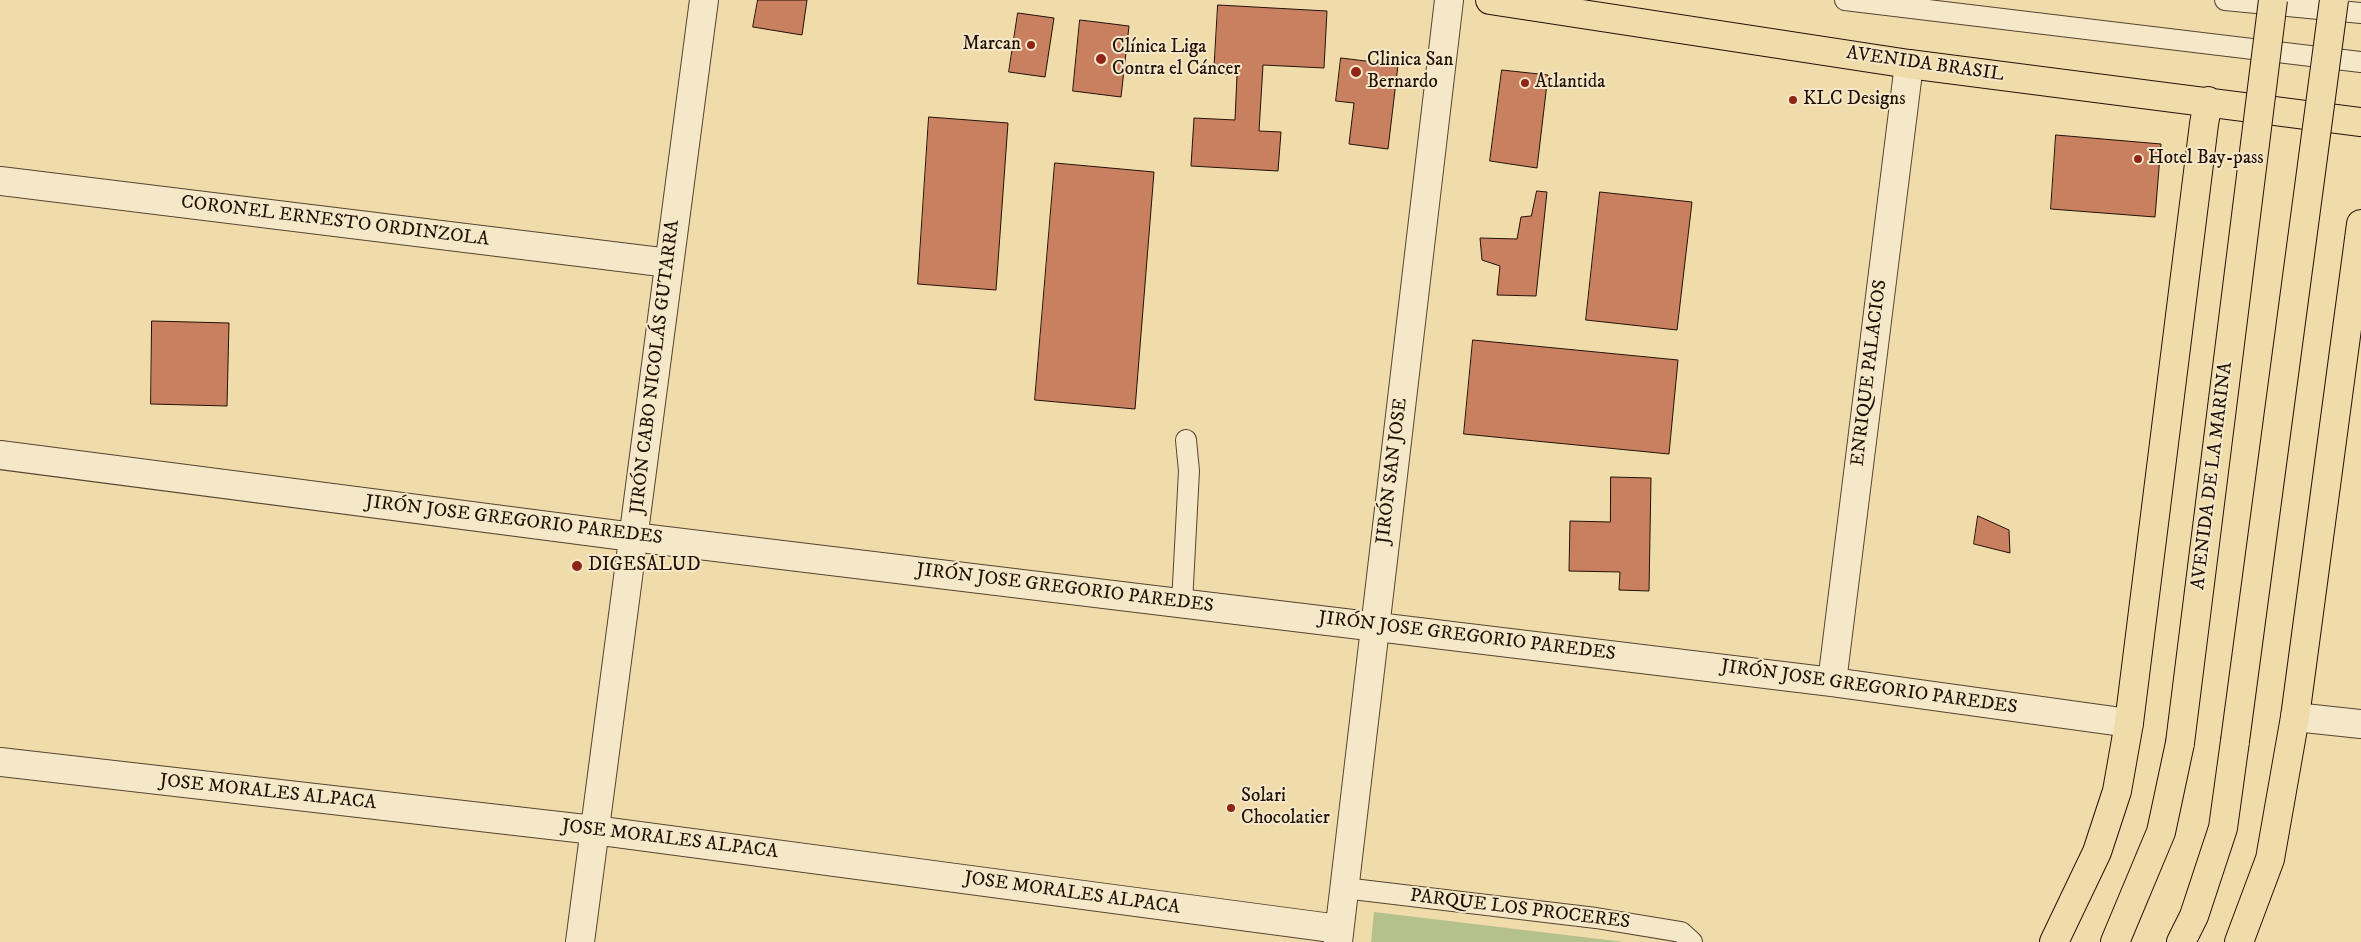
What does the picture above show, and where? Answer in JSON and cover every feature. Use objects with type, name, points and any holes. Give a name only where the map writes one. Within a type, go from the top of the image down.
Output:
[{"type":"main road","name":"AVENIDA BRASIL","points":[[1490,0],[1908,64],[2361,122]]},
{"type":"main road","name":"AVENIDA DE LA MARINA","points":[[2115,942],[2161,832],[2180,743],[2273,0]]},
{"type":"main road","points":[[2181,942],[2194,916],[2223,828],[2334,0]]},
{"type":"main road","points":[[2054,942],[2096,852],[2118,791],[2129,723],[2208,101]]},
{"type":"main road","points":[[2239,942],[2270,859],[2296,717],[2361,224]]},
{"type":"street","name":"JIRÓN CABO NICOLÁS GUTARRA","points":[[580,942],[704,0]]},
{"type":"street","name":"JIRÓN SAN JOSE","points":[[1338,936],[1450,0]]},
{"type":"street","name":"ENRIQUE PALACIOS","points":[[1832,682],[1908,64]]},
{"type":"street","name":"CORONEL ERNESTO ORDINZOLA","points":[[0,181],[669,263]]},
{"type":"street","name":"JIRÓN JOSE GREGORIO PAREDES","points":[[0,456],[633,537],[1832,682],[2129,723]]},
{"type":"street","points":[[2296,717],[2361,724]]},
{"type":"street","name":"JOSE MORALES ALPACA","points":[[0,762],[594,830],[1338,936]]},
{"type":"lane","points":[[1845,0],[2361,62]]},
{"type":"lane","points":[[2225,0],[2361,13]]},
{"type":"lane","points":[[1182,603],[1189,471],[1186,440]]},
{"type":"lane","name":"PARQUE LOS PROCERES","points":[[1344,888],[1596,918],[1682,932],[1692,942]]},
{"type":"green space","points":[[1374,912],[1624,942],[1371,942]]},
{"type":"building","points":[[758,0],[807,0],[802,35],[753,27]]},
{"type":"building","points":[[1218,5],[1327,11],[1324,68],[1263,65],[1259,131],[1281,132],[1278,171],[1191,166],[1194,118],[1235,120],[1237,75],[1214,74]]},
{"type":"building","name":"Marcan","points":[[1018,13],[1054,18],[1045,77],[1009,72]]},
{"type":"building","name":"Clínica Liga Contra el Cáncer","points":[[1080,20],[1129,26],[1121,97],[1073,91]]},
{"type":"building","points":[[1341,58],[1398,65],[1388,149],[1349,144],[1354,103],[1336,101]]},
{"type":"building","points":[[1502,70],[1548,75],[1537,168],[1490,161]]},
{"type":"building","points":[[929,117],[1008,123],[996,290],[918,284]]},
{"type":"building","points":[[2056,135],[2161,144],[2155,217],[2051,209]]},
{"type":"building","points":[[1055,163],[1154,172],[1135,409],[1035,400]]},
{"type":"building","points":[[1537,191],[1547,192],[1536,296],[1497,295],[1500,266],[1482,260],[1480,238],[1517,239],[1521,217],[1531,216]]},
{"type":"building","points":[[1600,192],[1692,202],[1677,330],[1586,320]]},
{"type":"building","points":[[152,321],[229,323],[227,406],[151,404]]},
{"type":"building","points":[[1473,340],[1678,360],[1669,454],[1464,434]]},
{"type":"building","points":[[1611,477],[1651,478],[1649,591],[1619,590],[1620,572],[1569,571],[1570,521],[1610,522]]},
{"type":"building","points":[[1978,516],[2009,530],[2010,553],[1974,544]]},
{"type":"place","name":"Marcan","points":[[1031,45]]},
{"type":"place","name":"Clínica Liga Contra el Cáncer","points":[[1101,59]]},
{"type":"place","name":"Clinica San Bernardo","points":[[1356,72]]},
{"type":"place","name":"Atlantida","points":[[1525,83]]},
{"type":"place","name":"KLC Designs","points":[[1793,100]]},
{"type":"place","name":"Hotel Bay-pass","points":[[2138,159]]},
{"type":"place","name":"DIGESALUD","points":[[577,566]]},
{"type":"place","name":"Solari Chocolatier","points":[[1231,808]]}]
